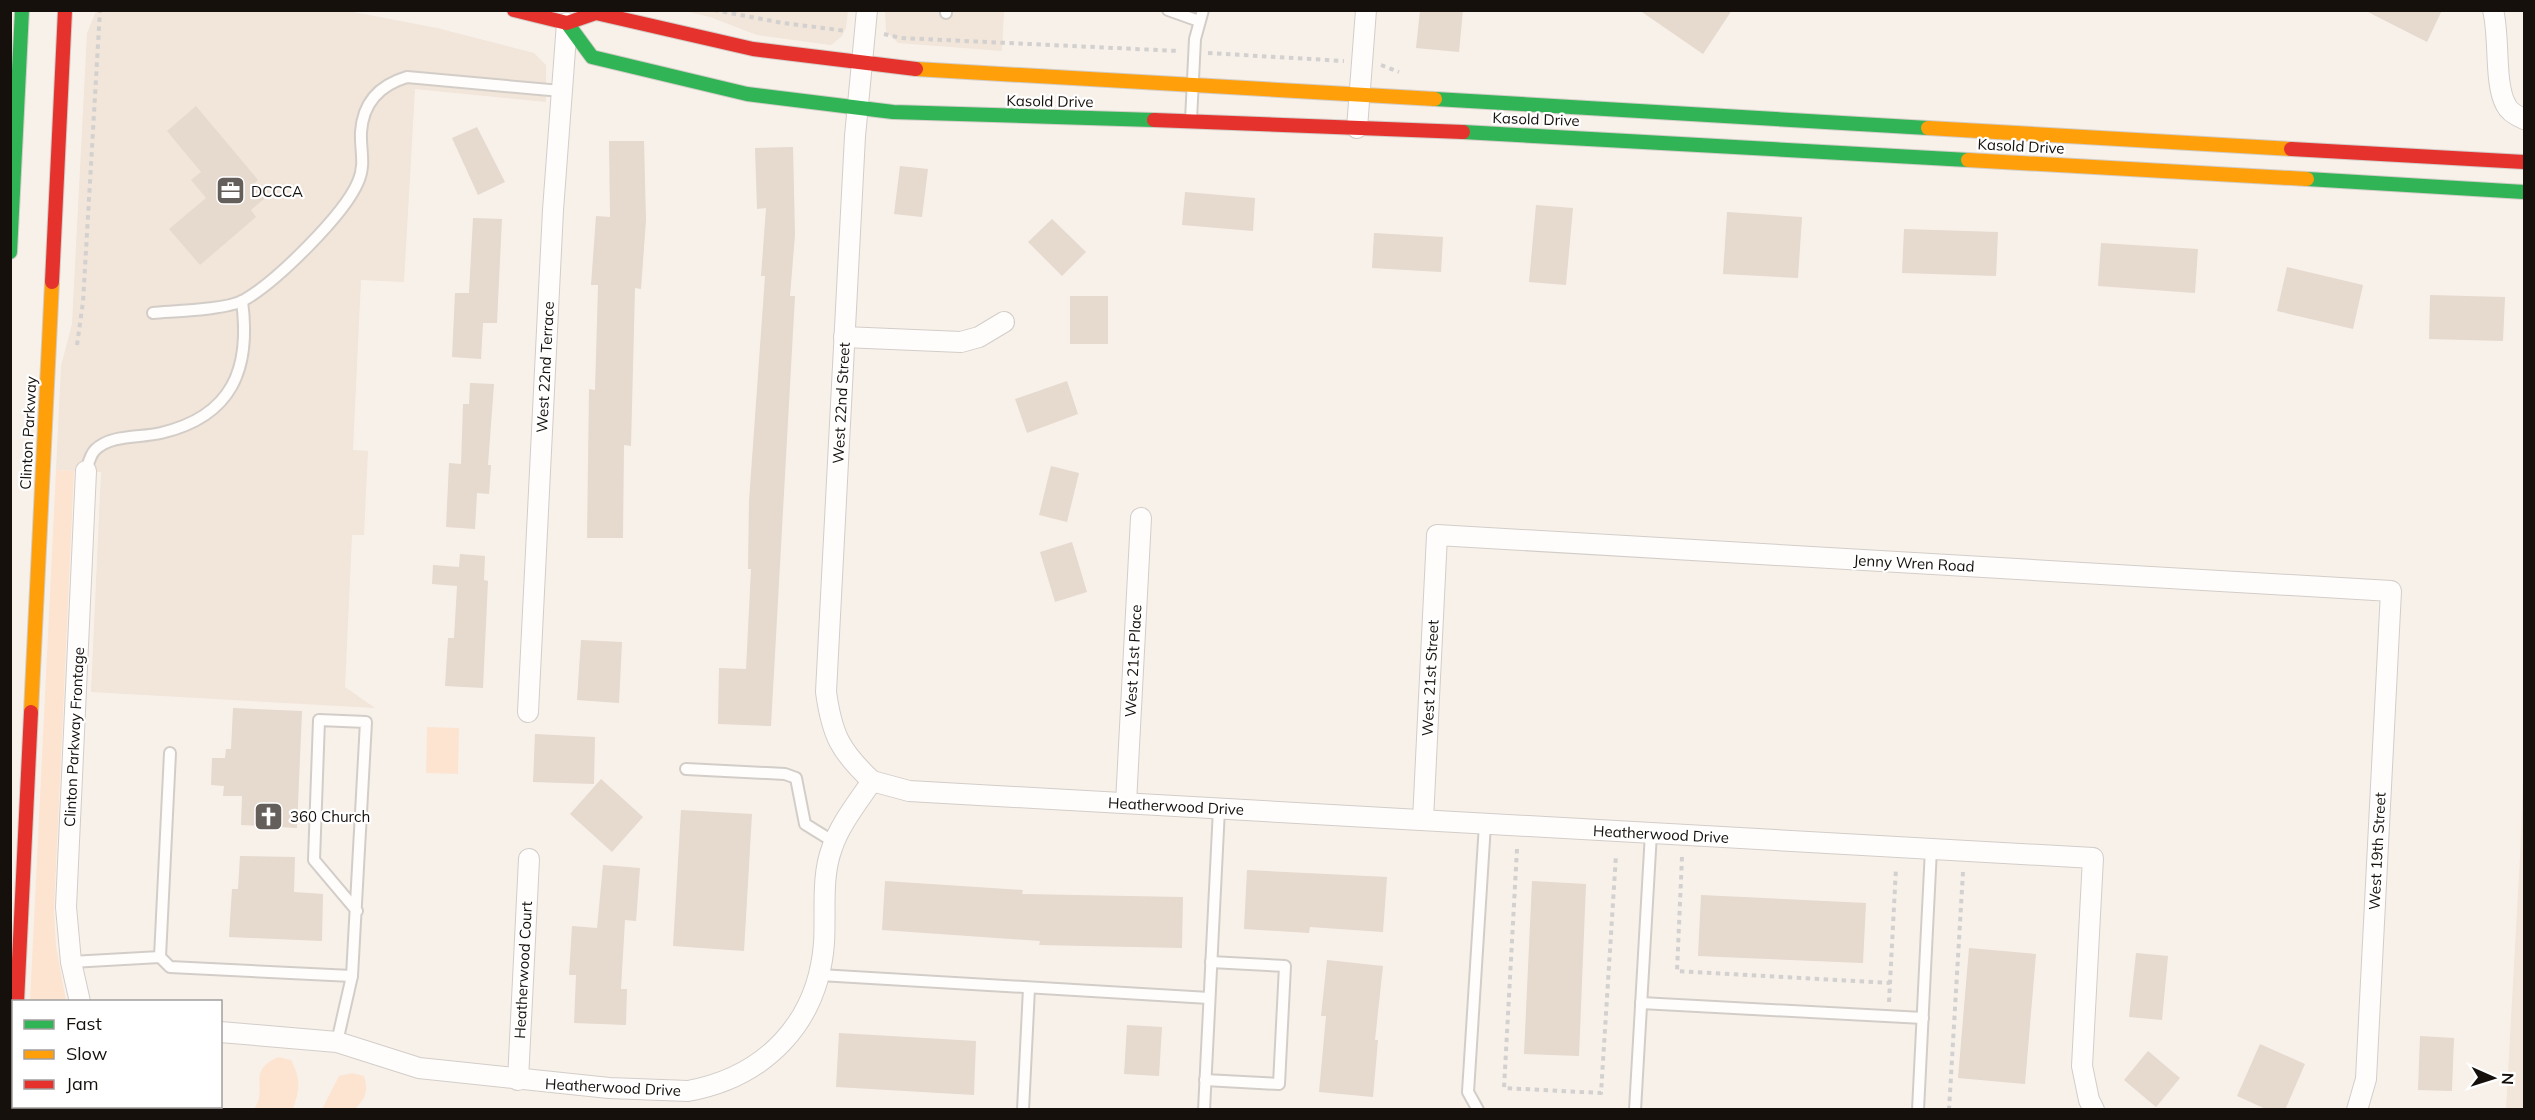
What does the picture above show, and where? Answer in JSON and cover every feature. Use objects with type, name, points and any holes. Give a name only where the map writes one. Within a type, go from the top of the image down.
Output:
[{"type":"main road","points":[[10,252],[22,10]]},
{"type":"main road","name":"Clinton Parkway","points":[[17,1000],[64,10]]},
{"type":"main road","points":[[514,10],[567,17]]},
{"type":"main road","name":"Kasold Drive","points":[[2524,162],[862,64],[742,47],[596,13],[567,17],[592,57],[747,94],[857,109],[980,116],[1191,121],[1598,138],[2524,192]]},
{"type":"street","name":"West 22nd Street","points":[[867,10],[857,109],[826,692],[830,721],[837,741],[849,759],[872,781]]},
{"type":"street","points":[[1357,128],[1366,10]]},
{"type":"street","points":[[2493,10],[2499,45],[2502,93],[2506,106],[2519,117]]},
{"type":"street","name":"West 22nd Terrace","points":[[528,712],[561,91],[567,17]]},
{"type":"street","points":[[844,337],[961,342],[979,337],[1004,322]]},
{"type":"street","name":"Clinton Parkway Frontage","points":[[80,1000],[71,962],[66,907],[86,471]]},
{"type":"street","name":"West 21st Place","points":[[1126,803],[1141,518]]},
{"type":"street","name":"Jenny Wren Road","points":[[1437,535],[2391,591]]},
{"type":"street","name":"West 21st Street","points":[[1423,820],[1437,535]]},
{"type":"street","name":"West 19th Street","points":[[2357,1110],[2366,1080],[2391,591]]},
{"type":"street","name":"Heatherwood Drive","points":[[222,1032],[337,1042],[419,1068],[518,1080],[656,1091],[687,1091],[713,1087],[752,1069],[773,1053],[794,1030],[820,975],[827,870],[834,842],[872,781],[909,791],[2093,858],[2082,1066],[2088,1100],[2094,1110]]},
{"type":"street","name":"Heatherwood Court","points":[[518,1080],[529,859]]},
{"type":"lane","points":[[1168,10],[1201,16],[1191,121]]},
{"type":"lane","points":[[153,313],[242,301],[281,272],[350,196],[359,180],[364,160],[361,132],[367,107],[376,92],[390,82],[407,77],[561,91]]},
{"type":"lane","points":[[86,471],[94,451],[110,441],[162,433],[200,418],[228,393],[242,365],[247,334],[242,301]]},
{"type":"lane","points":[[337,1042],[352,976],[357,911],[366,722],[319,720],[314,860],[357,911]]},
{"type":"lane","points":[[170,753],[160,957],[170,967],[352,976]]},
{"type":"lane","points":[[686,768],[785,774],[796,778],[805,824],[834,842]]},
{"type":"lane","points":[[1204,1110],[1219,809]]},
{"type":"lane","points":[[1478,1110],[1468,1092],[1485,824]]},
{"type":"lane","points":[[1635,1110],[1651,833]]},
{"type":"lane","points":[[1918,1110],[1931,849]]},
{"type":"lane","points":[[71,962],[160,957]]},
{"type":"lane","points":[[1205,1080],[1279,1084],[1286,966],[1211,962]]},
{"type":"lane","points":[[820,975],[1209,998]]},
{"type":"lane","points":[[1023,1110],[1029,988]]},
{"type":"lane","points":[[1641,1003],[1923,1018]]},
{"type":"path","points":[[1517,849],[1504,1088],[1601,1093],[1616,855]]},
{"type":"path","points":[[1682,857],[1677,971],[1890,983]]},
{"type":"path","points":[[1889,1002],[1896,868]]},
{"type":"path","points":[[1949,1110],[1963,872]]},
{"type":"shaded area","points":[[96,11],[348,11],[437,28],[534,53],[546,65],[546,102],[415,89],[404,282],[361,280],[353,450],[368,451],[364,535],[352,535],[345,687],[375,708],[91,692],[101,472],[56,470],[61,366],[72,324],[87,33]]},
{"type":"shaded area","points":[[684,11],[848,11],[846,28],[842,36],[831,45],[757,35],[710,17]]},
{"type":"shaded area","points":[[885,11],[1004,11],[1002,51],[898,43],[886,31]]},
{"type":"shaded area","points":[[56,470],[74,471],[54,911],[56,946],[66,1000],[30,1000]]},
{"type":"shaded area","points":[[427,727],[459,728],[458,774],[426,773]]},
{"type":"shaded area","points":[[2524,757],[2524,1109],[2506,1109],[2520,857]]},
{"type":"shaded area","points":[[279,1057],[291,1060],[297,1073],[298,1090],[293,1109],[254,1109],[258,1102],[260,1074],[269,1062]]},
{"type":"shaded area","points":[[352,1073],[364,1076],[366,1086],[364,1098],[355,1109],[322,1109],[339,1076]]},
{"type":"building","points":[[1420,10],[1463,10],[1459,52],[1416,48]]},
{"type":"building","points":[[1639,10],[1732,10],[1703,54]]},
{"type":"building","points":[[2364,10],[2442,10],[2427,42]]},
{"type":"building","name":"DCCCA","points":[[196,106],[258,180],[254,184],[265,198],[251,210],[256,217],[200,265],[169,229],[206,198],[191,180],[201,172],[167,131]]},
{"type":"building","points":[[477,127],[505,182],[478,195],[452,138]]},
{"type":"building","points":[[609,141],[644,141],[646,220],[641,289],[635,288],[631,446],[624,445],[623,538],[587,538],[589,389],[595,390],[598,285],[591,285],[596,216],[610,217]]},
{"type":"building","points":[[793,147],[795,235],[790,296],[795,296],[771,726],[718,724],[719,668],[746,669],[751,569],[748,569],[749,501],[765,276],[761,276],[766,208],[757,209],[755,148]]},
{"type":"building","points":[[900,166],[928,169],[922,217],[894,214]]},
{"type":"building","points":[[1185,192],[1255,198],[1253,231],[1182,225]]},
{"type":"building","points":[[1536,205],[1573,208],[1566,285],[1529,282]]},
{"type":"building","points":[[1727,212],[1802,217],[1798,278],[1723,274]]},
{"type":"building","points":[[473,218],[502,219],[497,323],[483,323],[481,359],[452,357],[455,293],[469,293]]},
{"type":"building","points":[[1052,219],[1086,252],[1062,276],[1028,242]]},
{"type":"building","points":[[1904,229],[1998,232],[1996,276],[1902,273]]},
{"type":"building","points":[[1374,233],[1443,237],[1441,272],[1372,268]]},
{"type":"building","points":[[2101,243],[2198,249],[2195,293],[2098,286]]},
{"type":"building","points":[[2287,267],[2363,285],[2353,329],[2277,311]]},
{"type":"building","points":[[2430,295],[2505,297],[2503,341],[2429,339]]},
{"type":"building","points":[[1070,296],[1108,296],[1108,344],[1070,344]]},
{"type":"building","points":[[1067,381],[1078,414],[1027,433],[1015,399]]},
{"type":"building","points":[[470,383],[494,384],[488,465],[491,465],[489,494],[477,493],[475,529],[446,527],[449,463],[461,464],[463,404],[469,404]]},
{"type":"building","points":[[1051,466],[1079,473],[1067,522],[1039,515]]},
{"type":"building","points":[[1072,542],[1087,592],[1055,602],[1040,552]]},
{"type":"building","points":[[460,554],[485,556],[484,580],[488,581],[483,688],[445,686],[448,638],[454,638],[457,586],[432,584],[433,565],[459,567]]},
{"type":"building","points":[[581,640],[622,642],[619,703],[577,700]]},
{"type":"building","points":[[233,708],[302,711],[297,828],[241,825],[242,796],[223,796],[224,786],[211,785],[212,758],[225,758],[226,749],[231,749]]},
{"type":"building","points":[[535,734],[595,737],[594,784],[533,782]]},
{"type":"building","points":[[601,779],[643,817],[612,852],[570,814]]},
{"type":"building","points":[[681,810],[752,814],[744,951],[673,946]]},
{"type":"building","points":[[240,856],[295,857],[294,892],[323,894],[322,941],[229,937],[232,889],[238,889]]},
{"type":"building","points":[[603,865],[640,868],[636,921],[625,920],[621,989],[627,989],[626,1025],[574,1023],[576,975],[569,975],[572,926],[597,928]]},
{"type":"building","points":[[1247,870],[1387,877],[1383,932],[1310,927],[1309,933],[1244,929]]},
{"type":"building","points":[[885,881],[1023,890],[1022,894],[1183,897],[1182,948],[1039,945],[1040,941],[882,930]]},
{"type":"building","points":[[1532,881],[1586,884],[1579,1056],[1524,1054]]},
{"type":"building","points":[[1701,895],[1866,903],[1863,963],[1698,956]]},
{"type":"building","points":[[1969,948],[2036,954],[2025,1084],[1958,1078]]},
{"type":"building","points":[[2136,953],[2168,956],[2162,1020],[2129,1017]]},
{"type":"building","points":[[1327,960],[1383,966],[1375,1040],[1378,1040],[1373,1097],[1319,1092],[1326,1016],[1321,1016]]},
{"type":"building","points":[[1127,1025],[1162,1027],[1159,1076],[1124,1074]]},
{"type":"building","points":[[839,1033],[976,1041],[974,1095],[836,1087]]},
{"type":"building","points":[[2420,1036],[2454,1038],[2452,1091],[2418,1090]]},
{"type":"building","points":[[2260,1044],[2305,1064],[2285,1110],[2268,1110],[2237,1096]]},
{"type":"building","points":[[2148,1051],[2180,1078],[2156,1107],[2124,1080]]},
{"type":"traffic: fast","points":[[10,252],[22,10]]},
{"type":"traffic: fast","points":[[567,23],[592,57],[747,94],[893,112],[1154,120]]},
{"type":"traffic: fast","points":[[1435,99],[1928,128]]},
{"type":"traffic: fast","points":[[1463,132],[1968,160]]},
{"type":"traffic: fast","points":[[2307,179],[2524,192]]},
{"type":"traffic: slow","points":[[916,69],[1435,99]]},
{"type":"traffic: slow","points":[[1928,128],[2291,149]]},
{"type":"traffic: slow","points":[[1968,160],[2307,179]]},
{"type":"traffic: slow","points":[[31,712],[52,282]]},
{"type":"traffic: jam","points":[[52,282],[65,10]]},
{"type":"traffic: jam","points":[[514,10],[567,23],[596,13],[753,49],[916,69]]},
{"type":"traffic: jam","points":[[1154,120],[1463,132]]},
{"type":"traffic: jam","points":[[2291,149],[2524,162]]},
{"type":"traffic: jam","points":[[17,1000],[31,712]]},
{"type":"place","name":"DCCCA","points":[[230,191]]},
{"type":"place","name":"360 Church","points":[[269,816]]}]
